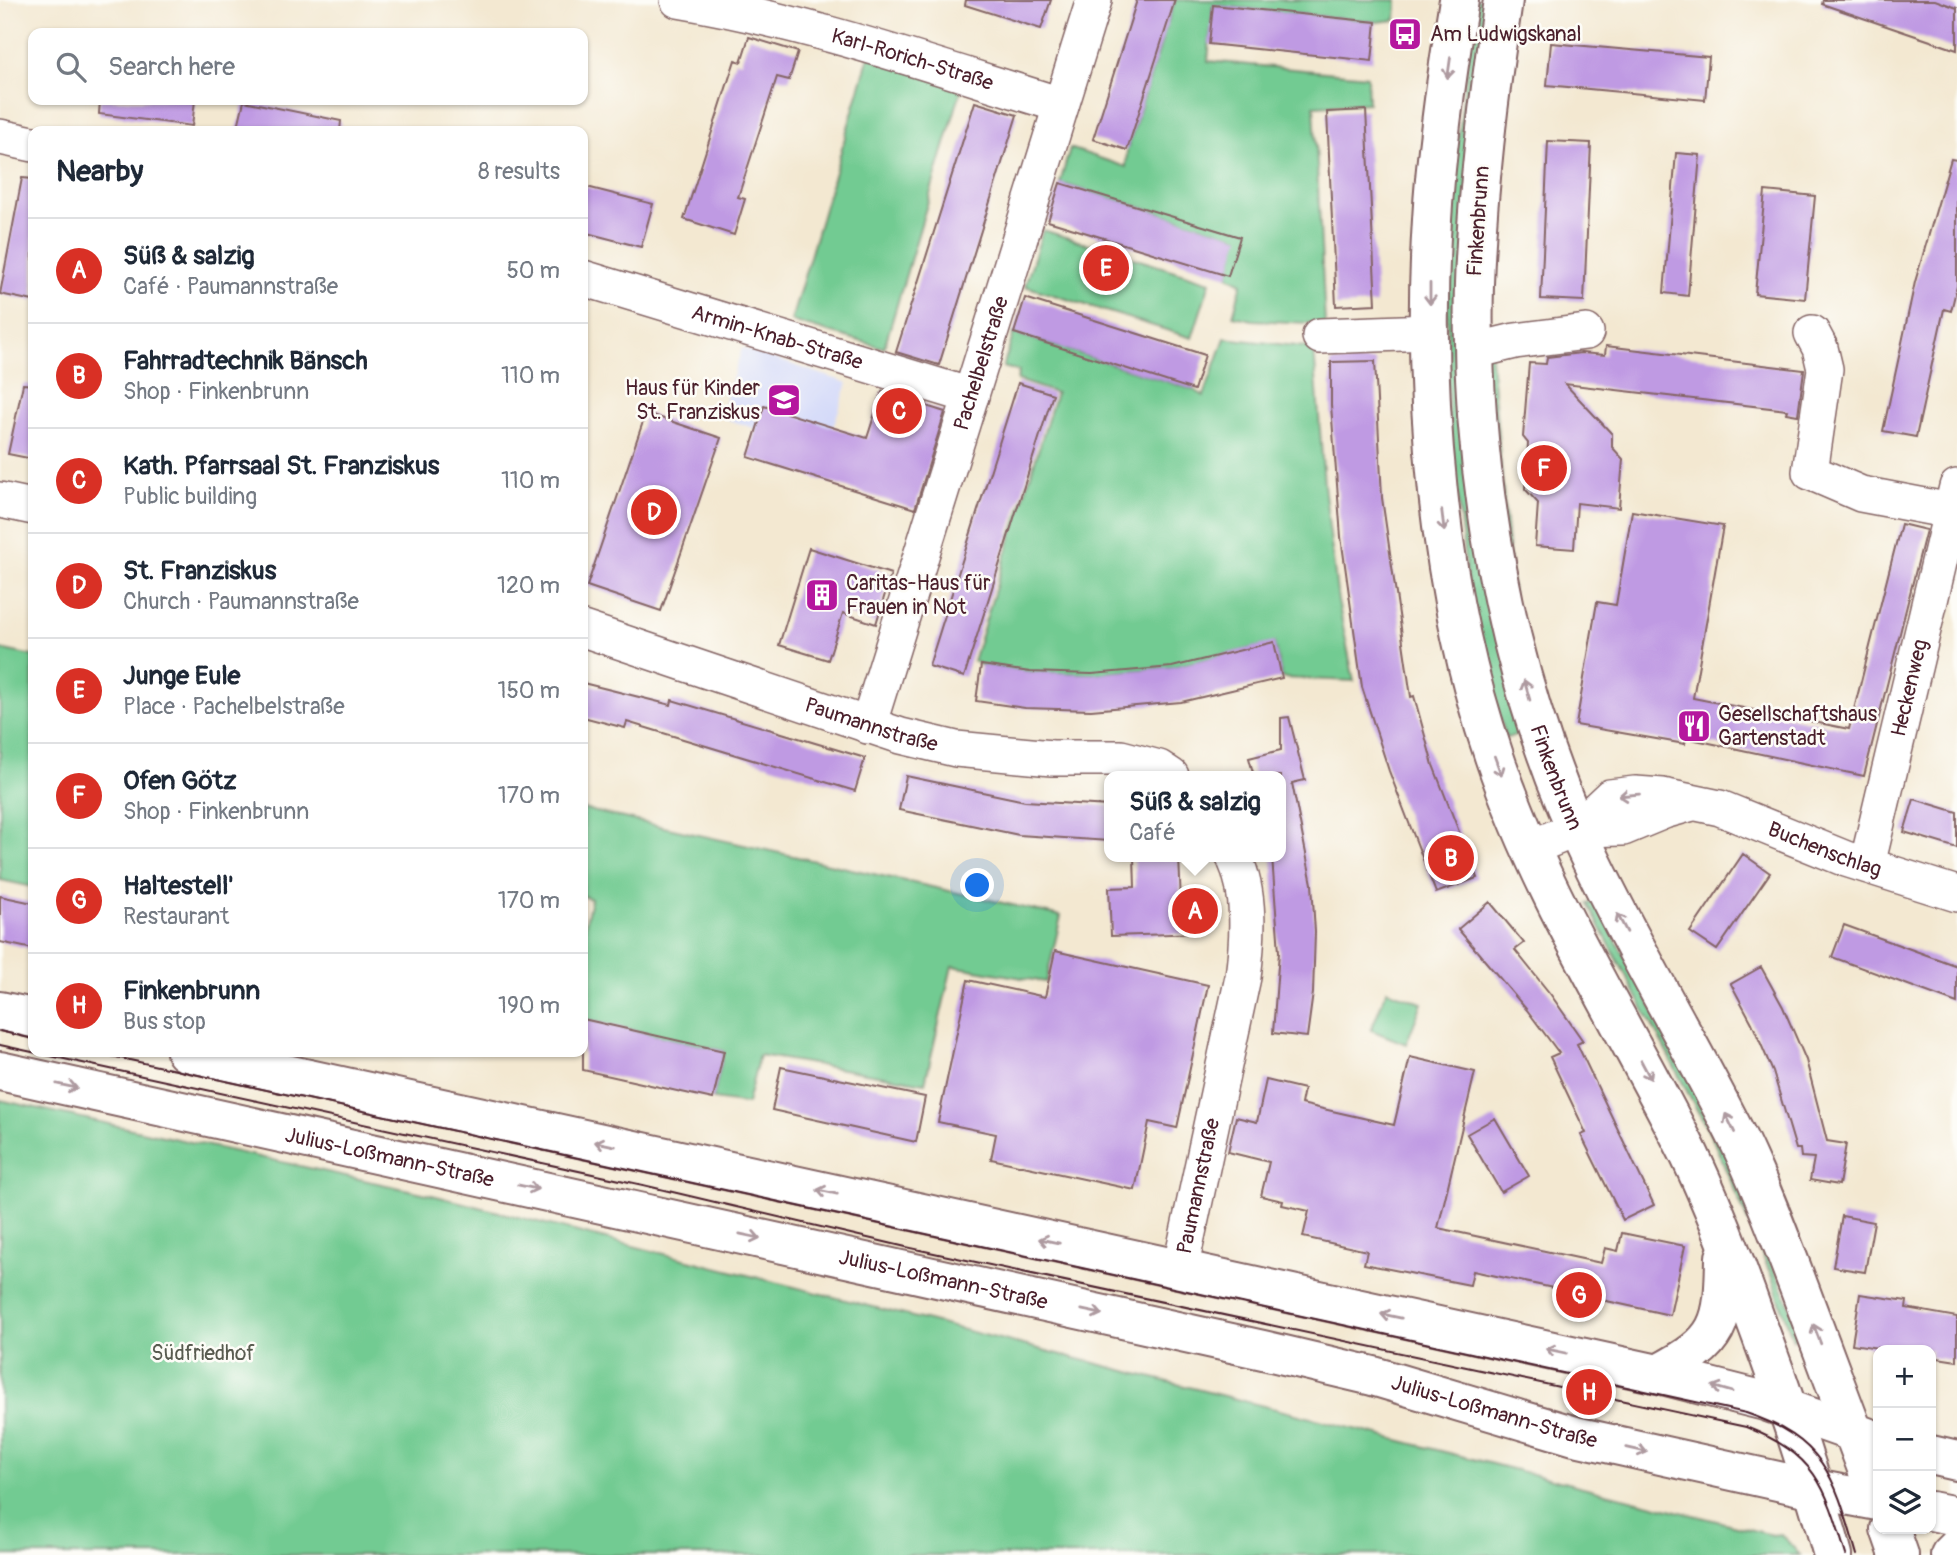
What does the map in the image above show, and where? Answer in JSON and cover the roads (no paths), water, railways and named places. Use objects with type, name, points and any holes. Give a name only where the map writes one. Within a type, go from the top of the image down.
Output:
[{"type":"main road","points":[[1459,0],[1432,219],[1430,332],[1439,486],[1461,630],[1493,752],[1530,848],[1690,1157],[1726,1237],[1788,1408],[1833,1555]]},
{"type":"main road","name":"Finkenbrunn","points":[[1503,0],[1481,174],[1474,285],[1474,351],[1484,481],[1504,603],[1531,706],[1576,829],[1615,909],[1752,1168],[1866,1436],[1873,1473]]},
{"type":"main road","points":[[0,1011],[28,1017]]},
{"type":"main road","points":[[209,1057],[1658,1374],[1788,1408],[1866,1436]]},
{"type":"main road","name":"Julius-Loßmann-Straße","points":[[0,1071],[1263,1350],[1373,1376],[1575,1436],[1814,1489],[1873,1498]]},
{"type":"main road","points":[[1658,1374],[1699,1349],[1713,1334],[1721,1318],[1726,1237]]},
{"type":"main road","points":[[1936,1456],[1957,1461]]},
{"type":"main road","points":[[1936,1512],[1957,1516]]},
{"type":"main road","points":[[1891,1534],[1899,1555]]},
{"type":"main road","points":[[1950,1555],[1957,1548]]},
{"type":"street","name":"Karl-Rorich-Straße","points":[[678,0],[745,12],[826,32],[1061,105]]},
{"type":"street","name":"Pachelbelstraße","points":[[868,726],[1094,0]]},
{"type":"street","points":[[0,138],[28,143]]},
{"type":"street","name":"Armin-Knab-Straße","points":[[588,280],[971,396]]},
{"type":"street","points":[[1320,336],[1430,332]]},
{"type":"street","points":[[1474,351],[1515,341],[1587,332]]},
{"type":"street","name":"Heckenweg","points":[[1812,333],[1820,348],[1825,369],[1810,472],[1861,494],[1954,499],[1867,865]]},
{"type":"street","points":[[0,500],[28,506]]},
{"type":"street","name":"Paumannstraße","points":[[588,631],[901,736],[956,749],[1052,758],[1121,758],[1163,771]]},
{"type":"street","name":"Buchenschlag","points":[[1530,848],[1576,829],[1610,797],[1635,794],[1663,796],[1720,808],[1846,859],[1957,894]]},
{"type":"street","name":"Paumannstraße","points":[[1180,1270],[1240,991],[1249,937],[1236,862]]},
{"type":"tram line","points":[[0,1031],[28,1038]]},
{"type":"tram line","points":[[0,1045],[28,1051]]},
{"type":"tram line","points":[[55,1057],[643,1185],[906,1247],[1746,1427],[1789,1449],[1815,1476],[1832,1510],[1846,1555]]},
{"type":"tram line","points":[[116,1057],[1746,1413],[1794,1436],[1811,1450],[1824,1466],[1842,1505],[1857,1555]]},
{"type":"place","name":"Am Ludwigskanal","points":[[1405,34]]},
{"type":"place","name":"Junge Eule","points":[[1106,268]]},
{"type":"place","name":"Haus für Kinder St. Franziskus","points":[[784,400]]},
{"type":"place","name":"Kath. Pfarrsaal St. Franziskus","points":[[899,411]]},
{"type":"place","name":"Ofen Götz","points":[[1544,468]]},
{"type":"place","name":"St. Franziskus","points":[[654,512]]},
{"type":"place","name":"Caritas-Haus für Frauen in Not","points":[[822,595]]},
{"type":"place","name":"Gesellschaftshaus Gartenstadt","points":[[1694,726]]},
{"type":"place","name":"Fahrradtechnik Bänsch","points":[[1451,858]]},
{"type":"place","name":"Süß & salzig","points":[[1195,911]]},
{"type":"place","name":"Haltestell'","points":[[1579,1295]]},
{"type":"place","name":"Finkenbrunn","points":[[1589,1392]]},
{"type":"park label","name":"Südfriedhof","points":[[203,1353]]}]
